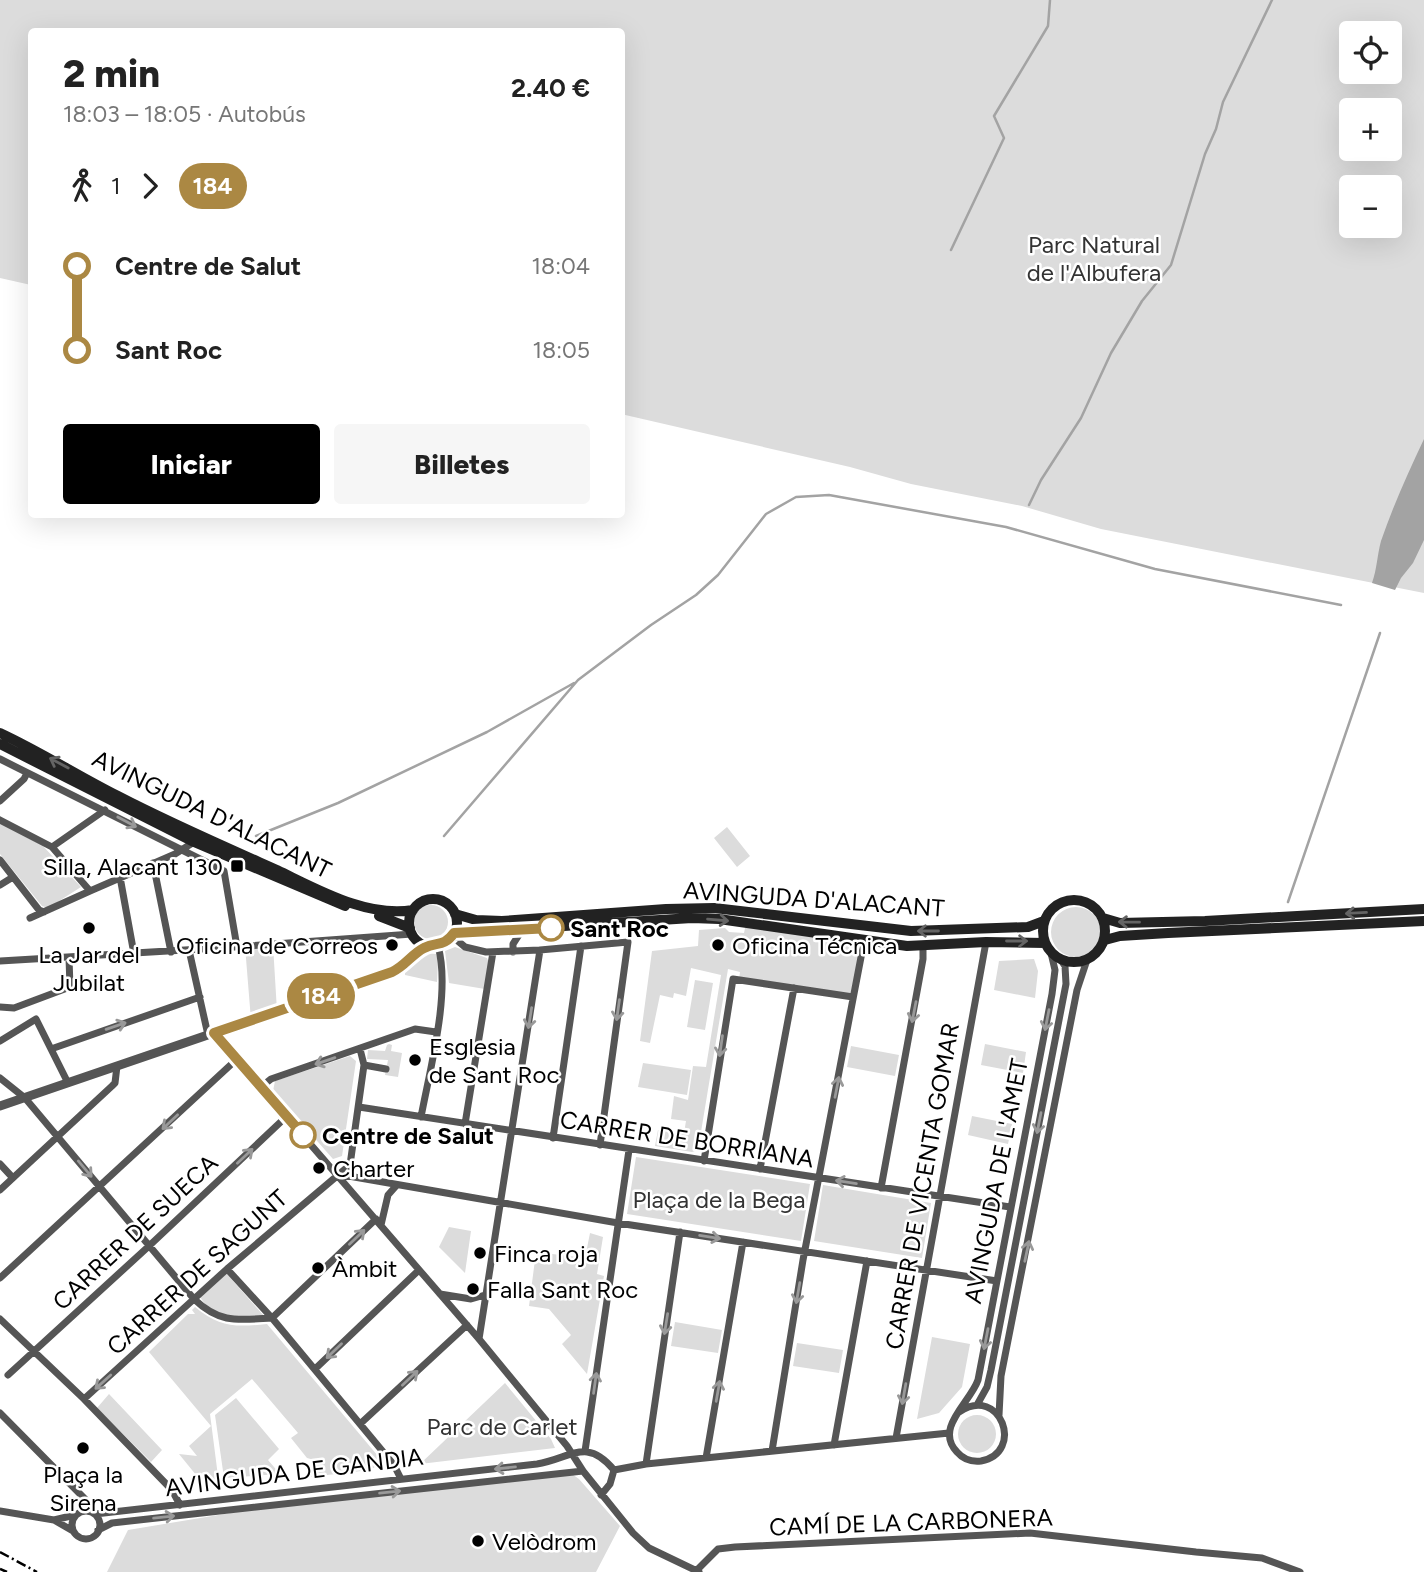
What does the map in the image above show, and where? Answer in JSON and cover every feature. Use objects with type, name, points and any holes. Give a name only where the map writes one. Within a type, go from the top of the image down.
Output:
[{"type":"main road","name":"AVINGUDA D'ALACANT","points":[[0,733],[139,806],[321,890],[393,913],[413,910]]},
{"type":"main road","name":"AVINGUDA D'ALACANT","points":[[0,744],[194,842],[331,902],[391,919],[411,931]]},
{"type":"main road","points":[[439,900],[451,907],[455,914],[456,927],[453,935],[433,946],[416,939],[411,931],[413,910],[424,901],[439,900]]},
{"type":"main road","points":[[1067,900],[1089,903],[1103,918],[1105,940],[1100,950],[1087,960],[1070,963],[1061,960],[1051,953],[1045,943],[1044,921],[1049,912],[1067,900]]},
{"type":"main road","name":"AVINGUDA D'ALACANT","points":[[455,914],[476,920],[502,920],[714,908],[911,931],[1028,927],[1044,921]]},
{"type":"main road","points":[[1103,918],[1120,923],[1205,921],[1424,909]]},
{"type":"main road","name":"AVINGUDA D'ALACANT","points":[[453,935],[692,918],[719,919],[907,946],[986,942],[1045,943]]},
{"type":"main road","points":[[1105,940],[1120,936],[1168,933],[1424,921]]},
{"type":"street","name":"AVINGUDA D'ALACANT","points":[[0,759],[224,871],[237,947]]},
{"type":"street","points":[[0,801],[27,774]]},
{"type":"street","points":[[52,847],[105,810]]},
{"type":"street","points":[[0,820],[52,847],[90,891]]},
{"type":"street","points":[[30,918],[194,842]]},
{"type":"street","points":[[0,860],[39,910],[44,912]]},
{"type":"street","points":[[153,863],[171,952]]},
{"type":"street","points":[[0,885],[13,877]]},
{"type":"street","points":[[120,877],[134,954]]},
{"type":"street","points":[[513,952],[513,944],[522,930]]},
{"type":"street","points":[[0,961],[171,952],[411,931]]},
{"type":"street","points":[[453,935],[465,947],[493,953],[628,942],[600,1145]]},
{"type":"street","points":[[772,1451],[806,1252],[866,940]]},
{"type":"street","name":"CARRER DE VICENTA GOMAR","points":[[897,1438],[986,942]]},
{"type":"street","points":[[881,1188],[923,959],[923,945]]},
{"type":"street","points":[[0,1106],[392,972],[404,967],[433,946],[442,960],[436,1031],[421,1117]]},
{"type":"street","points":[[553,1138],[581,946]]},
{"type":"street","points":[[189,950],[211,1034],[237,1059],[479,1339],[633,1533],[649,1548],[697,1571]]},
{"type":"street","points":[[479,1339],[540,950]]},
{"type":"street","points":[[466,1124],[493,953]]},
{"type":"street","name":"AVINGUDA DE L'AMET","points":[[959,1412],[978,1380],[1055,981],[1051,953]]},
{"type":"street","points":[[0,1007],[14,1008],[70,987],[69,958]]},
{"type":"street","name":"AVINGUDA DE L'AMET","points":[[977,1405],[987,1387],[991,1370],[1066,984],[1061,960]]},
{"type":"street","name":"AVINGUDA DE L'AMET","points":[[999,1415],[1001,1376],[1077,990],[1087,960]]},
{"type":"street","points":[[704,1161],[733,979],[853,997]]},
{"type":"street","points":[[760,1169],[794,988]]},
{"type":"street","points":[[51,1049],[200,997]]},
{"type":"street","points":[[0,1041],[36,1019],[68,1083]]},
{"type":"street","points":[[261,1087],[271,1079],[415,1029],[436,1031]]},
{"type":"street","points":[[360,1049],[364,1065],[386,1069]]},
{"type":"street","points":[[0,1278],[237,1059]]},
{"type":"street","name":"CARRER DE SAGUNT","points":[[83,1399],[227,1269],[350,1165],[364,1065]]},
{"type":"street","points":[[0,1190],[114,1083],[117,1066]]},
{"type":"street","points":[[0,1078],[25,1098],[194,1299],[208,1312],[219,1317],[234,1320],[272,1318],[378,1222],[388,1195],[396,1186]]},
{"type":"street","name":"CARRER DE BORRIANA","points":[[359,1107],[1010,1207]]},
{"type":"street","name":"CARRER DE SUECA","points":[[8,1375],[287,1116]]},
{"type":"street","points":[[614,1470],[606,1460],[585,1451],[629,1150]]},
{"type":"street","points":[[0,1164],[13,1178]]},
{"type":"street","points":[[337,1174],[618,1223],[997,1281]]},
{"type":"street","points":[[646,1464],[680,1232]]},
{"type":"street","points":[[706,1458],[743,1242]]},
{"type":"street","points":[[834,1445],[867,1261]]},
{"type":"street","points":[[227,1269],[315,1369],[394,1465],[401,1479]]},
{"type":"street","points":[[315,1369],[419,1270]]},
{"type":"street","points":[[440,1294],[471,1300],[485,1295]]},
{"type":"street","points":[[0,1319],[172,1490],[180,1505]]},
{"type":"street","points":[[360,1424],[467,1325]]},
{"type":"street","points":[[977,1405],[985,1406],[999,1415],[1004,1425],[1004,1443],[992,1457],[975,1461],[959,1454],[953,1448],[948,1433],[959,1412],[977,1405]]},
{"type":"street","points":[[0,1413],[85,1499],[100,1522],[93,1537],[86,1539],[80,1538],[54,1520],[0,1511]]},
{"type":"street","points":[[614,1470],[646,1464],[948,1433]]},
{"type":"street","name":"AVINGUDA DE GANDIA","points":[[91,1512],[180,1505],[547,1463],[571,1453],[585,1451]]},
{"type":"street","points":[[601,1494],[610,1484],[614,1470]]},
{"type":"street","name":"AVINGUDA DE GANDIA","points":[[98,1530],[119,1522],[583,1471]]},
{"type":"street","points":[[54,1520],[91,1512]]},
{"type":"street","points":[[73,1531],[72,1522],[75,1515]]},
{"type":"street","name":"CAMÍ DE LA CARBONERA","points":[[697,1571],[718,1549],[735,1547],[1030,1533],[1262,1558],[1300,1572]]},
{"type":"green space","name":"Parc Natural de l'Albufera","points":[[0,0],[1424,0],[1424,593],[1101,529],[1022,506],[911,484],[850,467],[625,415],[625,28],[28,28],[28,284],[0,278]]},
{"type":"green space","points":[[0,823],[43,846],[81,887],[48,908],[42,906],[0,854]]},
{"type":"green space","points":[[727,827],[750,856],[737,867],[714,838]]},
{"type":"green space","points":[[431,905],[443,910],[448,922],[443,934],[431,939],[419,934],[414,922],[419,910]]},
{"type":"green space","points":[[1076,907],[1094,914],[1101,932],[1094,950],[1076,957],[1058,950],[1051,932],[1058,914]]},
{"type":"green space","points":[[746,923],[866,940],[853,997],[739,980],[740,972],[728,969],[698,1150],[692,1152],[655,1146],[658,1130],[684,1133],[686,1121],[671,1119],[674,1096],[688,1100],[693,1066],[706,1067],[721,975],[691,968],[686,996],[674,993],[673,998],[660,995],[650,1043],[640,1041],[652,951],[698,946],[699,930],[725,928],[729,932],[744,933]]},
{"type":"green space","points":[[273,945],[277,1011],[251,1020],[245,946]]},
{"type":"green space","points":[[455,947],[487,958],[489,963],[485,989],[449,983],[445,951]]},
{"type":"green space","points":[[424,953],[436,954],[437,982],[405,975],[405,970]]},
{"type":"green space","points":[[1034,959],[1038,971],[1035,998],[994,990],[999,961]]},
{"type":"green space","points":[[695,980],[713,983],[705,1030],[687,1027]]},
{"type":"green space","points":[[389,1044],[392,1045],[391,1051],[402,1053],[398,1077],[385,1075],[388,1060],[367,1059],[368,1050],[385,1051]]},
{"type":"green space","points":[[985,1044],[1026,1052],[1023,1073],[981,1065]]},
{"type":"green space","points":[[851,1046],[899,1055],[895,1076],[847,1067]]},
{"type":"green space","points":[[350,1056],[356,1061],[342,1156],[333,1159],[273,1091],[275,1081]]},
{"type":"green space","points":[[643,1063],[691,1070],[687,1095],[638,1087]]},
{"type":"green space","points":[[972,1116],[1012,1124],[1008,1144],[968,1135]]},
{"type":"green space","name":"Plaça de la Bega","points":[[636,1157],[810,1184],[801,1241],[627,1214]]},
{"type":"green space","name":"Plaça de la Bega","points":[[823,1185],[931,1203],[922,1258],[814,1241]]},
{"type":"green space","points":[[449,1227],[471,1231],[465,1273],[439,1247]]},
{"type":"green space","points":[[590,1233],[603,1237],[597,1274],[604,1276],[587,1374],[562,1344],[571,1335],[549,1309],[529,1306],[536,1252],[585,1258]]},
{"type":"green space","points":[[226,1273],[264,1316],[228,1316],[213,1311],[206,1305],[200,1297]]},
{"type":"green space","points":[[195,1307],[212,1319],[229,1324],[267,1324],[383,1462],[370,1470],[302,1478],[318,1461],[307,1458],[291,1438],[298,1433],[252,1379],[210,1414],[219,1484],[205,1486],[179,1454],[197,1456],[189,1446],[211,1426],[149,1352],[188,1314],[195,1314],[192,1310]]},
{"type":"green space","points":[[675,1322],[722,1330],[718,1353],[671,1346]]},
{"type":"green space","points":[[932,1337],[970,1344],[962,1387],[939,1413],[917,1419]]},
{"type":"green space","points":[[797,1343],[843,1350],[839,1373],[793,1366]]},
{"type":"green space","name":"Parc de Carlet","points":[[505,1383],[551,1439],[555,1448],[420,1464]]},
{"type":"green space","points":[[109,1394],[162,1450],[151,1462],[97,1408]]},
{"type":"green space","points":[[236,1398],[279,1449],[268,1460],[280,1474],[224,1478],[215,1415]]},
{"type":"green space","points":[[977,1415],[990,1421],[996,1434],[990,1447],[977,1453],[964,1447],[958,1434],[964,1421]]},
{"type":"green space","points":[[569,1472],[579,1479],[620,1526],[596,1572],[107,1572],[128,1530],[296,1502]]},
{"type":"shaded area","points":[[1424,439],[1424,540],[1395,590],[1372,583],[1381,541]]},
{"type":"waterway","points":[[951,250],[1004,138],[994,116],[1048,26],[1050,0]]},
{"type":"waterway","points":[[1029,505],[1041,480],[1081,418],[1111,353],[1142,301],[1171,265],[1223,102],[1272,0]]},
{"type":"waterway","points":[[444,836],[578,680],[696,595],[718,575],[766,514],[796,497],[829,495],[1006,527],[1155,569],[1341,605]]},
{"type":"waterway","points":[[1288,902],[1380,633]]},
{"type":"waterway","points":[[256,836],[338,803],[487,732],[574,683]]},
{"type":"railway","points":[[0,1552],[37,1572]]},
{"type":"railway","points":[[0,1569],[7,1572]]},
{"type":"bus line","name":"184","points":[[303,1135],[214,1033],[392,972],[404,967],[427,946],[438,946],[448,941],[454,933],[551,928]]},
{"type":"place","name":"Silla, Alacant 130","points":[[237,866]]},
{"type":"place","name":"La Jar del Jubilat","points":[[89,928]]},
{"type":"place","name":"Sant Roc","points":[[551,928]]},
{"type":"place","name":"Oficina de Correos","points":[[392,945]]},
{"type":"place","name":"Oficina Técnica","points":[[718,945]]},
{"type":"place","name":"Esglesia de Sant Roc","points":[[415,1060]]},
{"type":"place","name":"Centre de Salut","points":[[303,1135]]},
{"type":"place","name":"Charter","points":[[319,1168]]},
{"type":"place","name":"Finca roja","points":[[480,1253]]},
{"type":"place","name":"Àmbit","points":[[318,1268]]},
{"type":"place","name":"Falla Sant Roc","points":[[473,1289]]},
{"type":"place","name":"Plaça la Sirena","points":[[83,1448]]},
{"type":"place","name":"Velòdrom","points":[[478,1541]]}]
